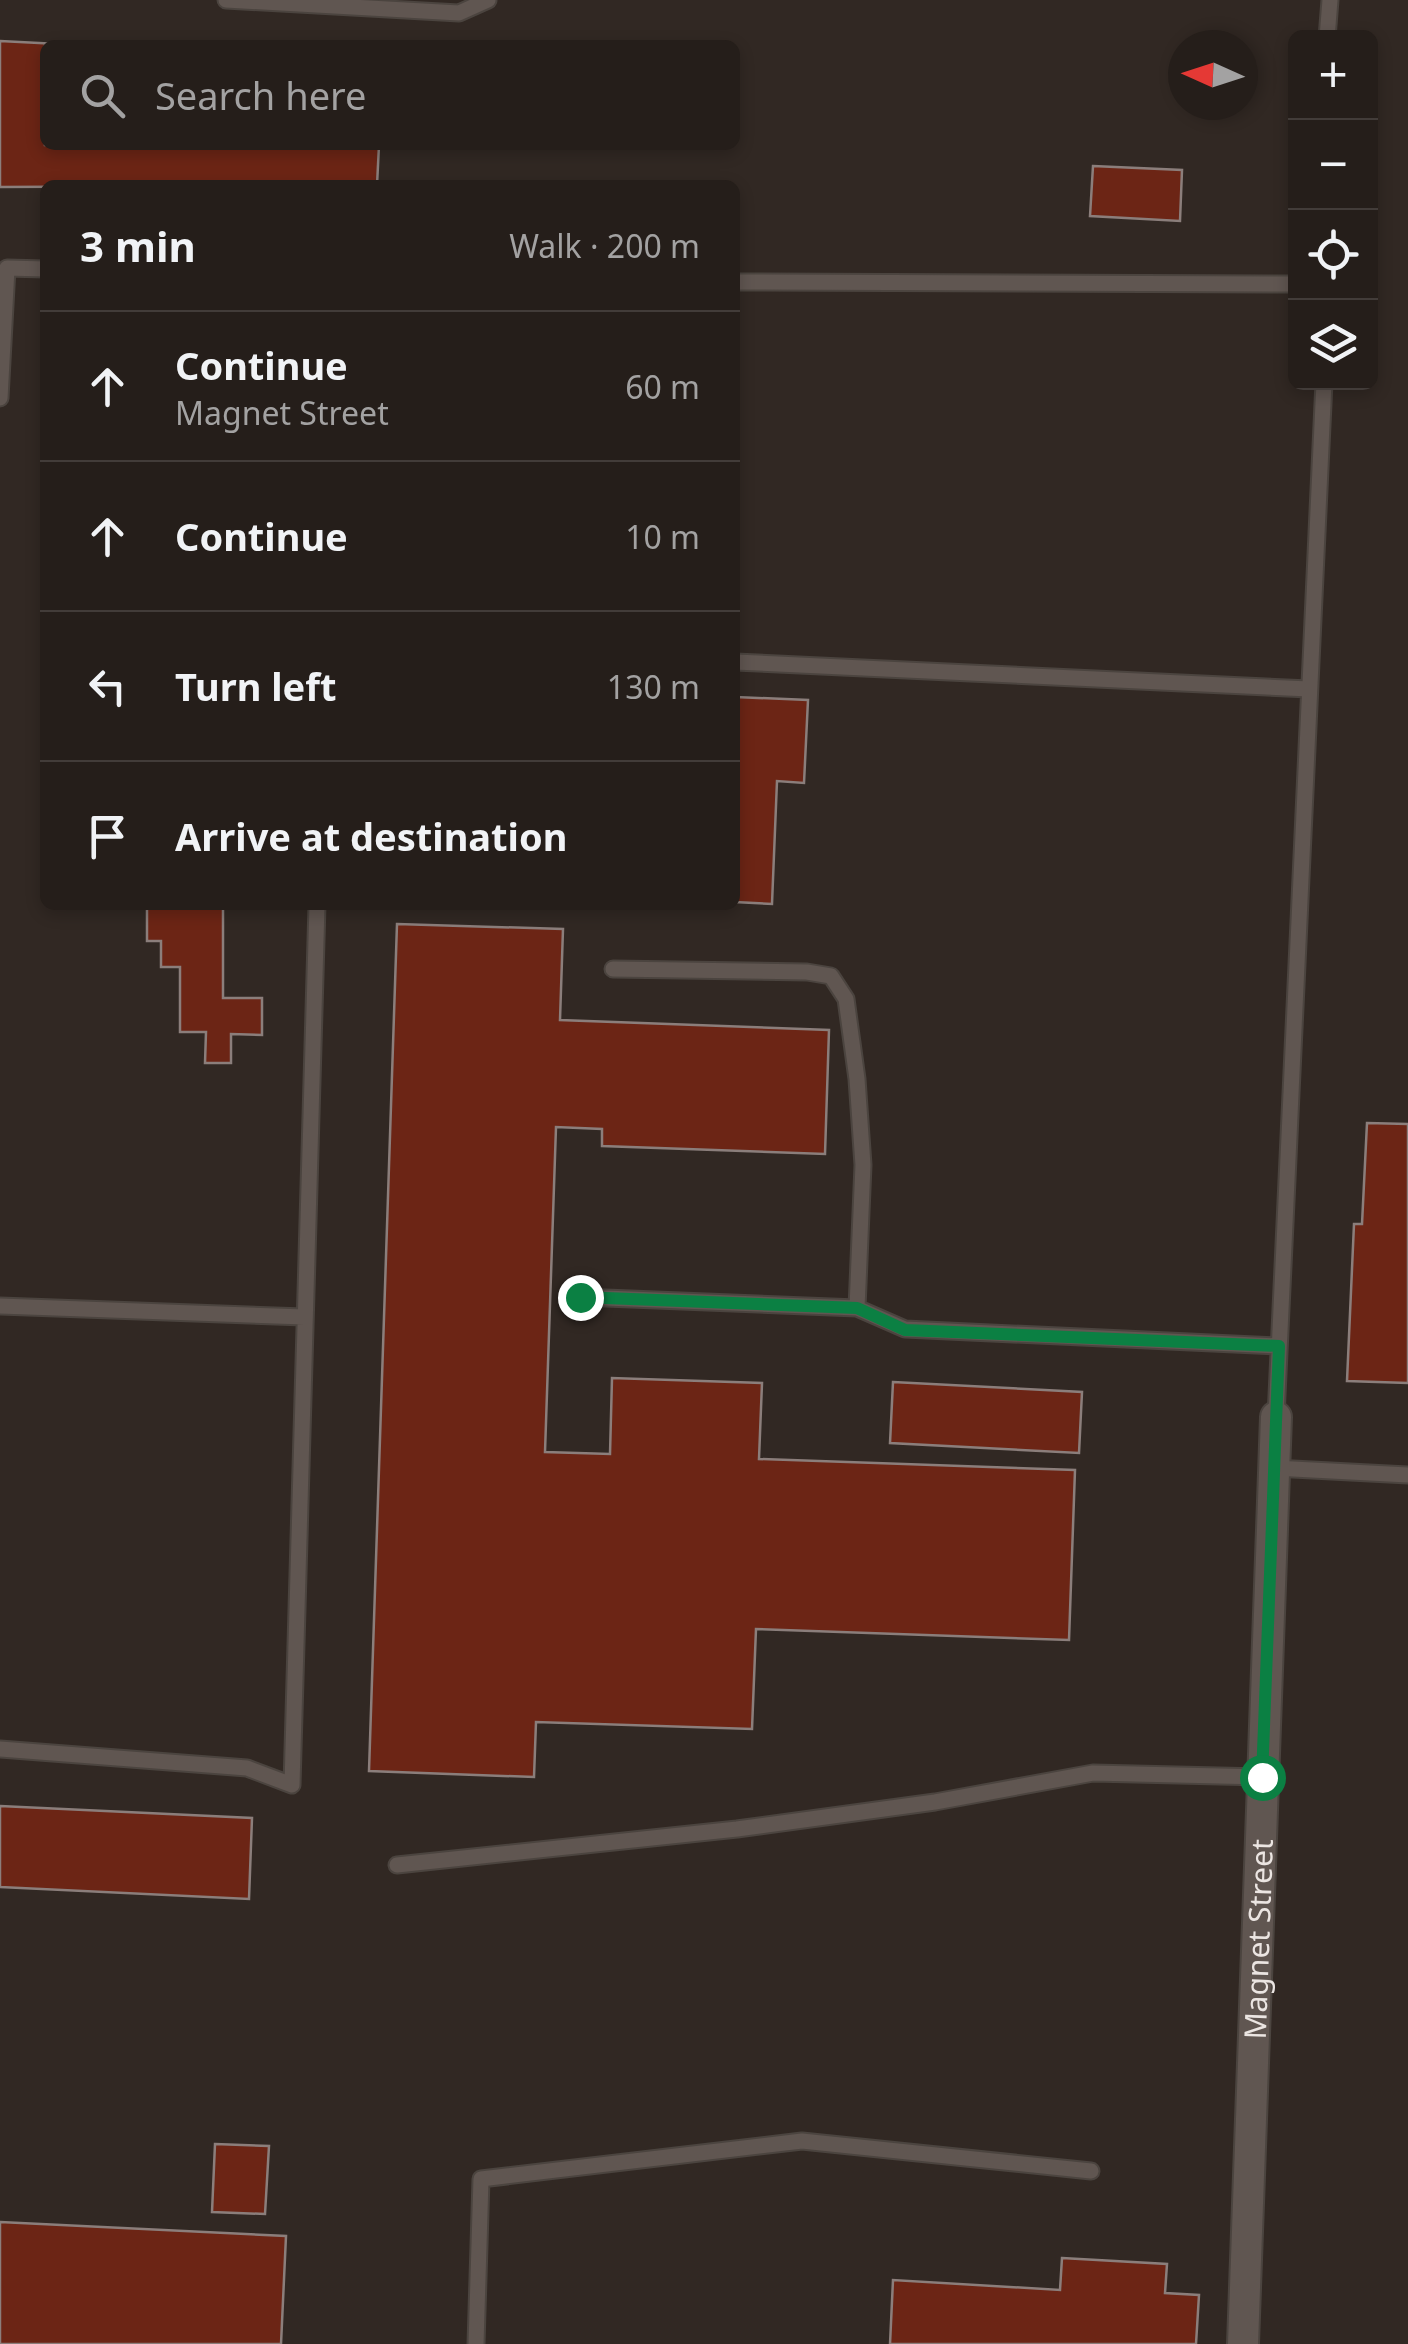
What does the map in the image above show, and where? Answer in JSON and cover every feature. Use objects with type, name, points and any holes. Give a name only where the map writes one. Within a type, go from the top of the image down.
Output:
[{"type":"street","name":"Magnet Street","points":[[1244,2344],[1276,1417]]},
{"type":"lane","points":[[226,0],[459,13],[488,0]]},
{"type":"lane","points":[[1328,30],[1330,0]]},
{"type":"lane","points":[[0,398],[7,268],[40,269]]},
{"type":"lane","points":[[740,282],[1288,284]]},
{"type":"lane","points":[[1276,1417],[1324,390]]},
{"type":"lane","points":[[740,662],[1309,689]]},
{"type":"lane","points":[[0,1749],[248,1768],[292,1785],[317,910]]},
{"type":"lane","points":[[613,968],[807,972],[831,976],[846,998],[856,1079],[862,1165],[857,1308]]},
{"type":"lane","points":[[580,1297],[857,1308],[905,1330],[1279,1346]]},
{"type":"lane","points":[[0,1306],[304,1318]]},
{"type":"lane","points":[[1274,1468],[1408,1475]]},
{"type":"lane","points":[[397,1866],[934,1802],[1094,1772],[1262,1777]]},
{"type":"lane","points":[[476,2344],[481,2179],[802,2141],[1091,2170]]},
{"type":"building","points":[[0,41],[40,43],[40,150],[379,150],[377,180],[40,180],[40,187],[0,187]]},
{"type":"building","points":[[1093,166],[1182,170],[1180,221],[1090,216]]},
{"type":"building","points":[[740,697],[808,700],[804,783],[777,781],[772,904],[740,902]]},
{"type":"building","points":[[147,910],[223,910],[223,998],[262,998],[262,1035],[231,1034],[231,1063],[205,1063],[206,1032],[180,1032],[180,967],[161,967],[161,941],[147,941]]},
{"type":"building","points":[[397,924],[563,929],[560,1020],[829,1030],[825,1154],[602,1146],[602,1129],[556,1127],[545,1452],[610,1454],[612,1378],[762,1383],[759,1459],[1075,1470],[1069,1640],[756,1629],[752,1729],[536,1722],[534,1777],[369,1771]]},
{"type":"building","points":[[1367,1123],[1408,1124],[1408,1383],[1347,1381],[1354,1224],[1362,1224]]},
{"type":"building","points":[[893,1382],[1082,1392],[1079,1453],[890,1443]]},
{"type":"building","points":[[0,1806],[252,1818],[249,1899],[0,1887]]},
{"type":"building","points":[[215,2144],[269,2146],[265,2214],[212,2212]]},
{"type":"building","points":[[0,2222],[286,2236],[281,2344],[0,2344]]},
{"type":"building","points":[[1062,2258],[1167,2264],[1165,2293],[1199,2295],[1196,2344],[890,2344],[893,2280],[1060,2290]]},
{"type":"route","points":[[580,1297],[857,1308],[905,1330],[1279,1346],[1262,1777]]}]
